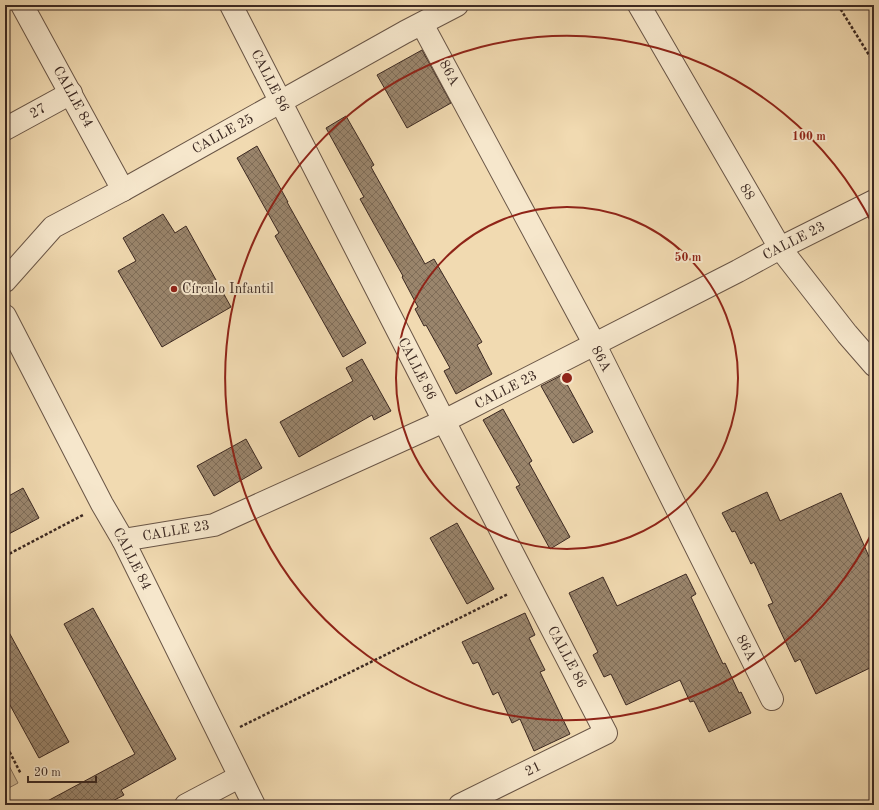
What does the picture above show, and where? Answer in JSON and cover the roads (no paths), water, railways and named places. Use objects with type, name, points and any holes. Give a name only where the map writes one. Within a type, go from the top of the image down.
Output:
[{"type":"street","name":"CALLE 84","points":[[22,5],[123,190]]},
{"type":"street","name":"CALLE 86","points":[[231,5],[528,584],[606,732]]},
{"type":"street","name":"CALLE 25","points":[[5,281],[53,227],[123,190],[457,5]]},
{"type":"street","name":"88","points":[[639,5],[780,248],[847,334],[874,365]]},
{"type":"street","name":"86A","points":[[422,24],[594,345],[772,698]]},
{"type":"street","name":"27","points":[[5,129],[71,93]]},
{"type":"street","name":"CALLE 23","points":[[123,540],[214,525],[444,421],[874,201]]},
{"type":"street","name":"CALLE 84","points":[[5,316],[102,504],[123,540],[254,805]]},
{"type":"street","name":"21","points":[[460,805],[606,732]]},
{"type":"street","points":[[186,805],[239,777]]},
{"type":"place","name":"Círculo Infantil","points":[[174,289]]}]
